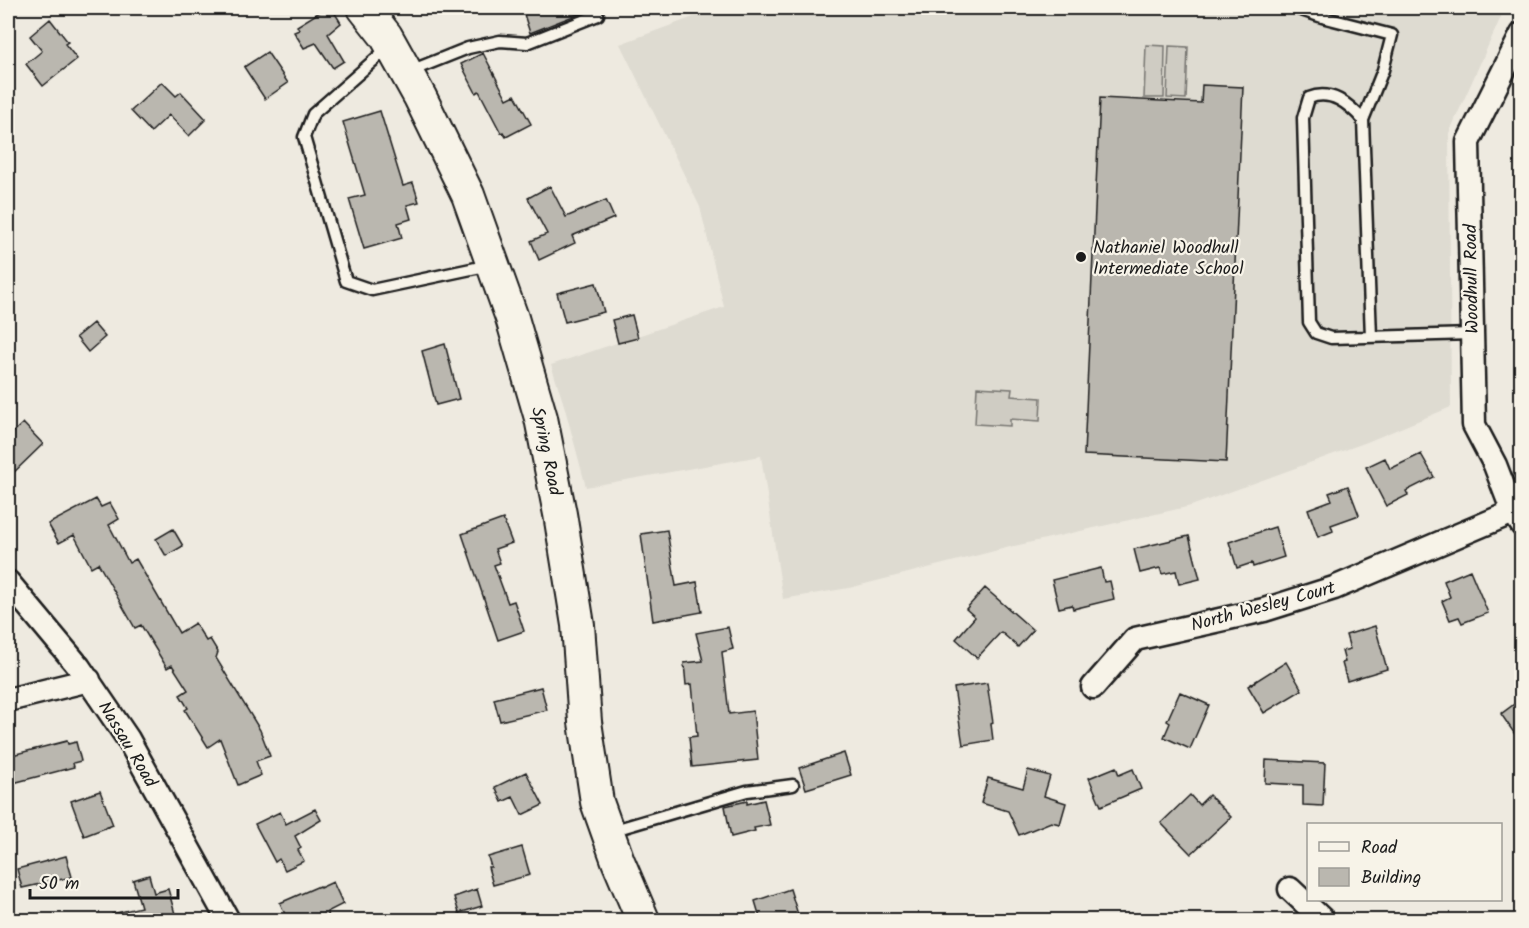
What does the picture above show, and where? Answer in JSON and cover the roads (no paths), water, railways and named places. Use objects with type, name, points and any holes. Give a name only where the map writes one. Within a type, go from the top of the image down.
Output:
[{"type":"main road","name":"Spring Road","points":[[364,8],[407,73],[468,195],[512,318],[541,418],[560,514],[578,625],[585,722],[597,802],[643,921]]},
{"type":"street","name":"Woodhull Road","points":[[1517,519],[1495,465],[1474,425],[1468,142],[1521,34]]},
{"type":"street","name":"North Wesley Court","points":[[1093,687],[1135,639],[1264,610],[1334,588],[1517,519]]},
{"type":"street","name":"Nassau Road","points":[[8,582],[89,680],[128,739],[228,921]]},
{"type":"street","points":[[8,700],[89,680]]},
{"type":"street","points":[[1290,889],[1323,921]]},
{"type":"lane","points":[[1294,8],[1323,12],[1392,35],[1383,70],[1363,120],[1371,337]]},
{"type":"lane","points":[[407,73],[468,48],[500,41],[527,43],[598,15]]},
{"type":"lane","points":[[390,45],[313,114],[304,137],[346,280],[372,290],[493,265]]},
{"type":"lane","points":[[1363,120],[1343,100],[1324,95],[1309,98],[1303,118],[1309,322],[1316,333],[1331,338],[1472,334]]},
{"type":"lane","points":[[608,832],[747,791],[793,785]]},
{"type":"place","name":"Nathaniel Woodhull Intermediate School","points":[[1081,257]]}]
